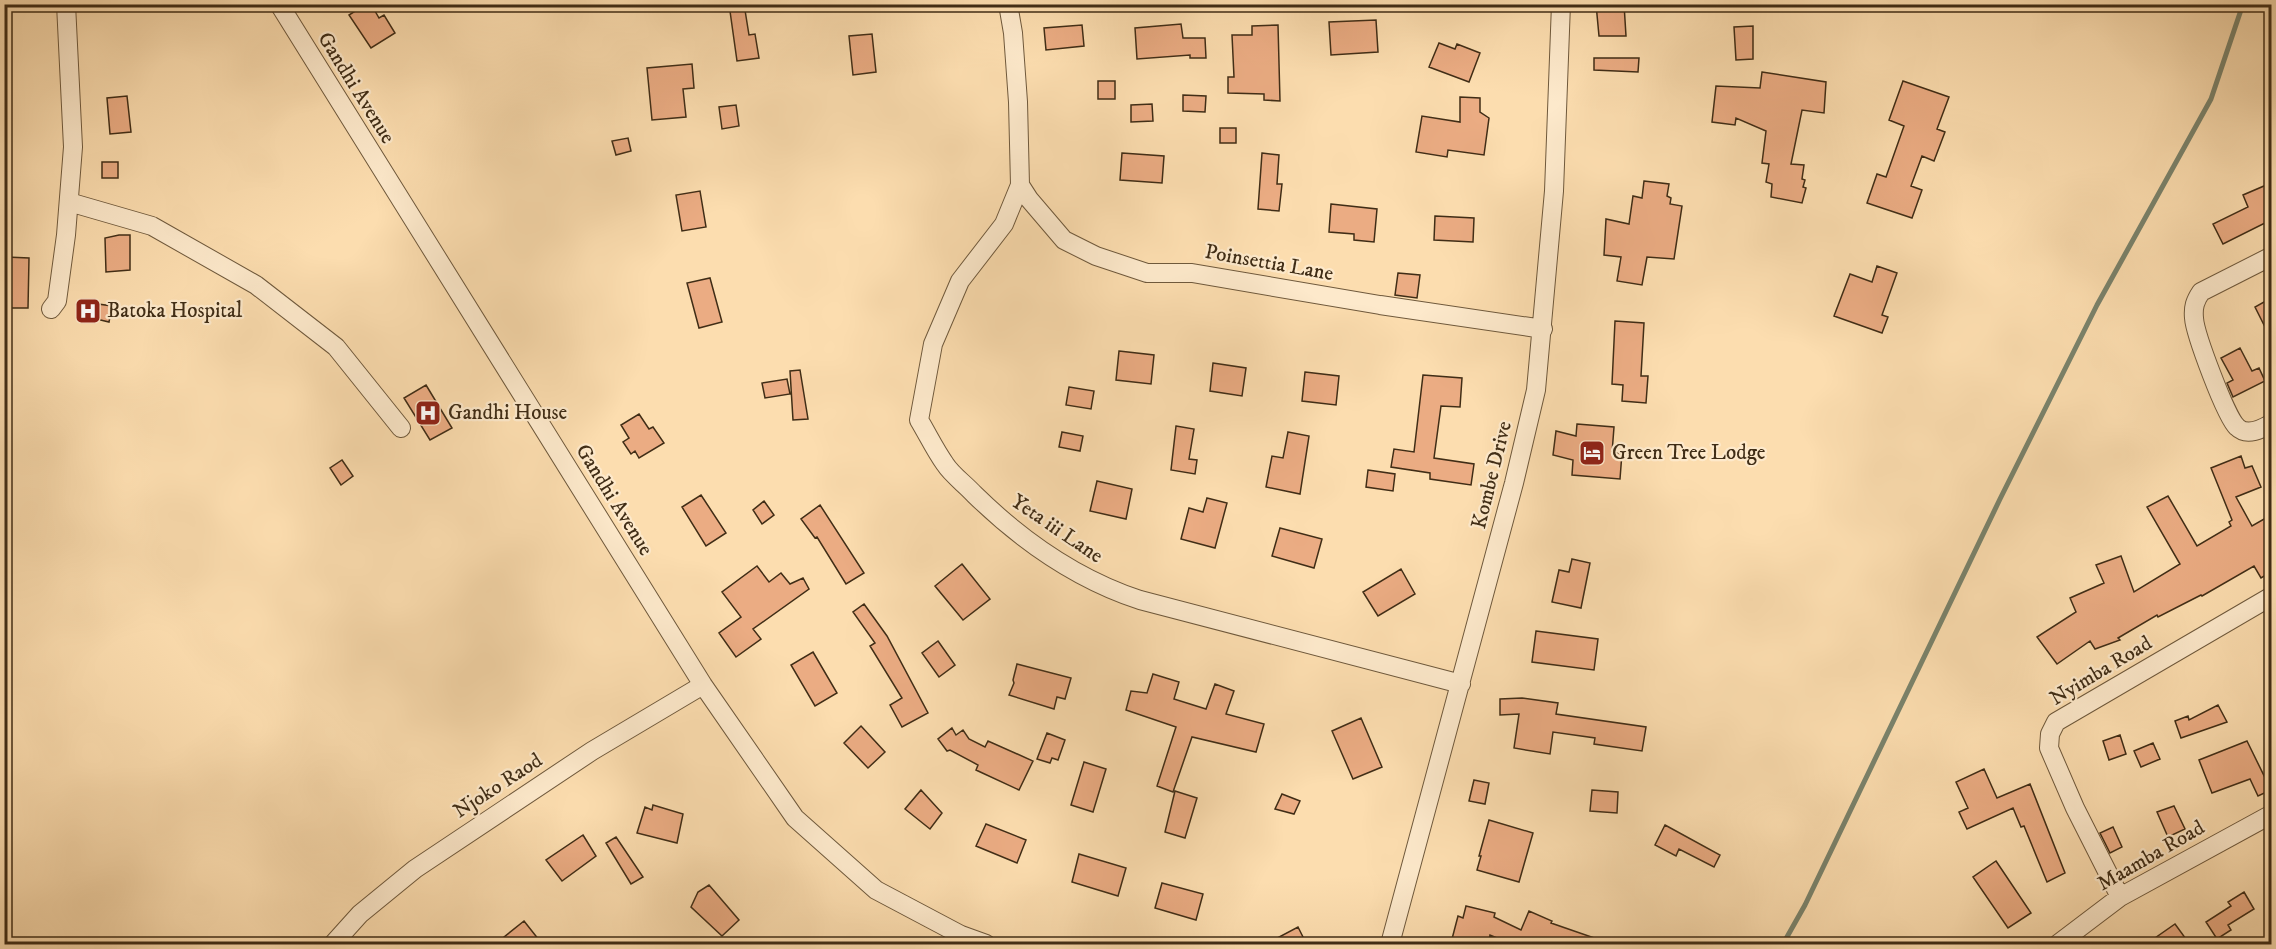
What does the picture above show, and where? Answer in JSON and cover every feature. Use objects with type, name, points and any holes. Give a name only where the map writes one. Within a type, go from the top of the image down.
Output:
[{"type":"street","points":[[51,309],[57,301],[73,147],[66,4]]},
{"type":"street","name":"Gandhi Avenue","points":[[279,4],[703,685],[795,818],[876,890],[961,935],[986,945]]},
{"type":"street","points":[[1008,4],[1013,33],[1018,102],[1020,185]]},
{"type":"street","name":"Kombe Drive","points":[[1390,945],[1515,483],[1536,390],[1554,191],[1560,4]]},
{"type":"street","name":"Poinsettia Lane","points":[[1020,185],[1064,240],[1096,256],[1147,273],[1192,273],[1391,307],[1543,329]]},
{"type":"street","name":"Yeta iii Lane","points":[[1020,185],[1004,224],[960,281],[933,344],[919,420],[946,466],[998,518],[1034,546],[1069,569],[1112,591],[1461,684]]},
{"type":"street","points":[[69,202],[152,226],[256,285],[336,347],[401,428]]},
{"type":"street","points":[[2271,256],[2201,292],[2194,303],[2194,320],[2218,392],[2237,427],[2245,432],[2255,431],[2271,423]]},
{"type":"street","name":"Nyimba Road","points":[[2120,897],[2075,808],[2049,748],[2049,734],[2056,722],[2271,596]]},
{"type":"street","name":"Njoko Raod","points":[[333,945],[360,914],[416,868],[592,751],[703,685]]},
{"type":"street","name":"Maamba Road","points":[[2058,945],[2120,897],[2271,814]]},
{"type":"building","points":[[366,4],[371,4],[379,18],[384,15],[395,33],[371,48],[349,15]]},
{"type":"building","points":[[729,4],[744,4],[749,35],[755,34],[759,58],[737,61]]},
{"type":"building","points":[[1596,4],[1624,4],[1626,36],[1599,36]]},
{"type":"building","points":[[1376,20],[1378,52],[1331,55],[1329,22]]},
{"type":"building","points":[[1181,24],[1183,38],[1205,38],[1206,58],[1190,58],[1190,55],[1137,59],[1135,28]]},
{"type":"building","points":[[1082,25],[1084,46],[1046,50],[1044,28]]},
{"type":"building","points":[[1278,25],[1280,101],[1264,100],[1264,94],[1228,93],[1228,77],[1234,77],[1232,35],[1252,35],[1252,26]]},
{"type":"building","points":[[1753,26],[1753,59],[1736,60],[1734,27]]},
{"type":"building","points":[[872,34],[876,72],[853,75],[849,36]]},
{"type":"building","points":[[1439,43],[1455,49],[1457,44],[1480,53],[1469,82],[1429,67]]},
{"type":"building","points":[[1594,58],[1639,58],[1638,72],[1594,70]]},
{"type":"building","points":[[692,64],[694,88],[683,89],[686,117],[652,120],[647,68]]},
{"type":"building","points":[[1762,72],[1826,82],[1824,113],[1802,110],[1791,164],[1804,165],[1802,179],[1805,180],[1803,187],[1806,188],[1802,203],[1771,197],[1772,184],[1766,182],[1769,164],[1762,163],[1766,131],[1736,118],[1735,125],[1712,122],[1716,86],[1760,88]]},
{"type":"building","points":[[1098,81],[1115,81],[1115,99],[1098,99]]},
{"type":"building","points":[[1903,81],[1949,97],[1937,129],[1945,132],[1934,161],[1922,156],[1911,186],[1922,190],[1912,218],[1867,203],[1877,174],[1886,177],[1904,126],[1889,120]]},
{"type":"building","points":[[1183,95],[1206,96],[1205,112],[1183,111]]},
{"type":"building","points":[[127,96],[131,132],[110,134],[107,98]]},
{"type":"building","points":[[1460,97],[1480,98],[1480,112],[1489,118],[1484,155],[1448,150],[1447,157],[1416,152],[1422,116],[1460,122]]},
{"type":"building","points":[[1152,104],[1153,121],[1131,122],[1131,105]]},
{"type":"building","points":[[736,105],[739,126],[722,129],[719,107]]},
{"type":"building","points":[[1220,128],[1236,128],[1236,143],[1220,143]]},
{"type":"building","points":[[628,138],[631,151],[616,155],[612,141]]},
{"type":"building","points":[[1122,153],[1164,156],[1162,183],[1120,180]]},
{"type":"building","points":[[1262,153],[1279,155],[1277,184],[1282,184],[1279,211],[1258,209]]},
{"type":"building","points":[[102,162],[118,162],[118,178],[102,178]]},
{"type":"building","points":[[1644,181],[1669,184],[1667,196],[1671,198],[1670,204],[1682,206],[1674,259],[1647,257],[1642,285],[1617,281],[1621,257],[1604,255],[1606,219],[1629,224],[1633,196],[1642,198]]},
{"type":"building","points":[[2271,183],[2271,220],[2223,244],[2213,224],[2248,207],[2243,195]]},
{"type":"building","points":[[700,191],[706,227],[682,231],[676,195]]},
{"type":"building","points":[[1331,204],[1377,209],[1374,242],[1354,240],[1354,234],[1329,232]]},
{"type":"building","points":[[1435,216],[1474,218],[1473,242],[1434,240]]},
{"type":"building","points":[[130,235],[130,270],[106,272],[105,238]]},
{"type":"building","points":[[6,257],[29,258],[28,308],[9,308],[10,297],[4,297]]},
{"type":"building","points":[[1877,266],[1897,273],[1882,315],[1888,317],[1882,333],[1834,316],[1850,274],[1872,282]]},
{"type":"building","points":[[1398,273],[1420,275],[1417,298],[1395,295]]},
{"type":"building","points":[[710,278],[722,322],[699,328],[687,283]]},
{"type":"building","points":[[2271,298],[2271,339],[2255,307]]},
{"type":"building","points":[[91,303],[112,306],[109,322],[88,317]]},
{"type":"building","points":[[1615,321],[1644,323],[1641,376],[1648,376],[1646,403],[1622,401],[1623,385],[1612,384]]},
{"type":"building","points":[[2240,348],[2252,371],[2259,368],[2265,381],[2233,397],[2227,383],[2233,380],[2221,358]]},
{"type":"building","points":[[1119,351],[1154,355],[1151,384],[1116,380]]},
{"type":"building","points":[[1213,363],[1246,368],[1242,396],[1210,391]]},
{"type":"building","points":[[800,370],[808,419],[793,420],[790,371]]},
{"type":"building","points":[[1305,372],[1339,376],[1336,405],[1302,401]]},
{"type":"building","points":[[1423,375],[1462,378],[1460,407],[1441,406],[1434,458],[1474,464],[1471,485],[1430,479],[1430,473],[1391,467],[1394,449],[1414,452]]},
{"type":"building","points":[[787,379],[790,394],[765,398],[762,383]]},
{"type":"building","name":"Gandhi House","points":[[426,385],[452,428],[430,440],[404,398]]},
{"type":"building","points":[[1069,387],[1094,391],[1091,409],[1066,405]]},
{"type":"building","points":[[639,414],[649,429],[653,427],[664,443],[639,458],[635,451],[631,454],[623,442],[629,438],[621,425]]},
{"type":"building","points":[[1577,424],[1614,427],[1612,453],[1622,453],[1620,479],[1572,475],[1573,460],[1553,455],[1556,431],[1576,436]]},
{"type":"building","points":[[1176,426],[1194,429],[1189,459],[1197,460],[1195,474],[1171,470]]},
{"type":"building","points":[[1062,432],[1083,436],[1080,451],[1059,447]]},
{"type":"building","points":[[1288,432],[1309,436],[1300,494],[1266,487],[1272,456],[1283,458]]},
{"type":"building","points":[[2241,456],[2245,468],[2252,466],[2261,487],[2236,497],[2252,526],[2271,515],[2271,572],[2261,578],[2254,566],[2202,596],[2158,617],[2157,615],[2118,638],[2120,640],[2095,649],[2090,641],[2057,664],[2037,637],[2076,612],[2070,598],[2104,583],[2096,565],[2121,556],[2134,592],[2180,564],[2147,507],[2168,496],[2197,546],[2231,526],[2229,522],[2232,520],[2211,468]]},
{"type":"building","points":[[342,460],[353,476],[341,485],[330,468]]},
{"type":"building","points":[[1368,470],[1395,474],[1393,491],[1366,487]]},
{"type":"building","points":[[1097,481],[1132,489],[1126,519],[1090,511]]},
{"type":"building","points":[[701,495],[726,533],[706,546],[682,507]]},
{"type":"building","points":[[1207,498],[1227,503],[1215,548],[1181,539],[1189,508],[1203,512]]},
{"type":"building","points":[[764,501],[774,515],[762,524],[753,510]]},
{"type":"building","points":[[820,505],[864,573],[846,584],[817,537],[815,538],[801,519]]},
{"type":"building","points":[[1280,528],[1322,539],[1314,568],[1272,556]]},
{"type":"building","points":[[1572,559],[1590,563],[1581,608],[1552,602],[1559,570],[1569,572]]},
{"type":"building","points":[[962,564],[990,599],[963,620],[935,586]]},
{"type":"building","points":[[757,566],[769,582],[781,573],[790,584],[803,578],[809,589],[753,629],[761,639],[736,657],[719,633],[741,617],[722,592]]},
{"type":"building","points":[[1401,569],[1415,594],[1378,616],[1363,592]]},
{"type":"building","points":[[864,604],[887,636],[928,713],[902,727],[890,705],[902,698],[870,646],[875,643],[853,612]]},
{"type":"building","points":[[1536,631],[1598,639],[1594,670],[1532,662]]},
{"type":"building","points":[[938,641],[955,665],[939,677],[922,653]]},
{"type":"building","points":[[813,652],[837,693],[815,706],[791,665]]},
{"type":"building","points":[[1017,664],[1071,678],[1065,699],[1057,697],[1054,709],[1009,695],[1014,683]]},
{"type":"building","points":[[1153,674],[1179,682],[1174,699],[1206,709],[1215,684],[1234,691],[1226,714],[1264,724],[1256,752],[1192,737],[1173,792],[1157,786],[1176,727],[1126,710],[1131,691],[1147,693]]},
{"type":"building","points":[[1522,698],[1558,703],[1556,714],[1646,727],[1642,751],[1594,744],[1595,738],[1553,732],[1550,754],[1514,748],[1519,714],[1500,715],[1500,699]]},
{"type":"building","points":[[2218,705],[2227,722],[2181,738],[2175,721],[2188,716],[2189,720]]},
{"type":"building","points":[[1361,718],[1382,767],[1353,779],[1332,731]]},
{"type":"building","points":[[861,726],[885,752],[868,768],[844,743]]},
{"type":"building","points":[[952,728],[956,735],[963,730],[969,739],[985,747],[988,741],[1033,761],[1019,790],[976,770],[978,765],[950,750],[947,751],[938,739]]},
{"type":"building","points":[[1047,733],[1065,740],[1058,760],[1052,758],[1050,763],[1037,759]]},
{"type":"building","points":[[2120,735],[2126,754],[2109,760],[2103,741]]},
{"type":"building","points":[[2247,741],[2271,790],[2258,796],[2250,779],[2212,793],[2199,760]]},
{"type":"building","points":[[2153,743],[2160,759],[2141,767],[2134,751]]},
{"type":"building","points":[[1084,762],[1106,769],[1093,812],[1071,805]]},
{"type":"building","points":[[1984,769],[1997,798],[2030,784],[2065,873],[2047,882],[2024,826],[2021,827],[2013,808],[1967,829],[1959,812],[1968,808],[1956,782]]},
{"type":"building","points":[[1474,780],[1489,783],[1485,804],[1469,801]]},
{"type":"building","points":[[921,790],[942,813],[930,829],[905,809]]},
{"type":"building","points":[[1592,790],[1618,792],[1617,813],[1590,811]]},
{"type":"building","points":[[1175,791],[1197,798],[1185,838],[1165,832]]},
{"type":"building","points":[[1282,794],[1300,801],[1294,814],[1275,809]]},
{"type":"building","points":[[653,805],[683,814],[677,843],[637,833],[645,807],[652,810]]},
{"type":"building","points":[[2174,806],[2185,829],[2168,837],[2157,812]]},
{"type":"building","points":[[1489,820],[1533,833],[1519,882],[1477,870]]},
{"type":"building","points":[[986,824],[1026,840],[1017,863],[976,846]]},
{"type":"building","points":[[1665,825],[1720,855],[1714,867],[1679,849],[1676,856],[1655,845]]},
{"type":"building","points":[[2113,827],[2122,847],[2110,853],[2100,833]]},
{"type":"building","points":[[583,835],[596,856],[562,881],[546,860]]},
{"type":"building","points":[[616,837],[643,877],[631,884],[606,843]]},
{"type":"building","points":[[1079,854],[1126,868],[1118,896],[1072,882]]},
{"type":"building","points":[[1996,861],[2031,913],[2008,928],[1973,877]]},
{"type":"building","points":[[1162,883],[1203,894],[1196,920],[1155,908]]},
{"type":"building","points":[[709,885],[739,920],[722,936],[691,907],[698,892]]},
{"type":"building","points":[[2244,892],[2254,909],[2228,925],[2231,930],[2217,939],[2206,922],[2231,906],[2228,902]]},
{"type":"building","points":[[1466,906],[1495,913],[1494,917],[1521,930],[1529,911],[1552,921],[1551,923],[1606,942],[1606,945],[1514,945],[1490,935],[1488,945],[1458,945],[1459,940],[1452,939],[1458,916],[1463,918]]},
{"type":"building","points":[[524,921],[543,945],[494,945]]},
{"type":"building","points":[[2175,924],[2186,939],[2178,945],[2145,945]]},
{"type":"building","points":[[1298,927],[1307,945],[1264,945]]},
{"type":"waterway","points":[[1783,944],[1805,905],[2000,499],[2097,305],[2211,99],[2243,4]]},
{"type":"place","name":"Batoka Hospital","points":[[88,311]]},
{"type":"place","name":"Gandhi House","points":[[428,413]]},
{"type":"place","name":"Green Tree Lodge","points":[[1592,453]]}]
